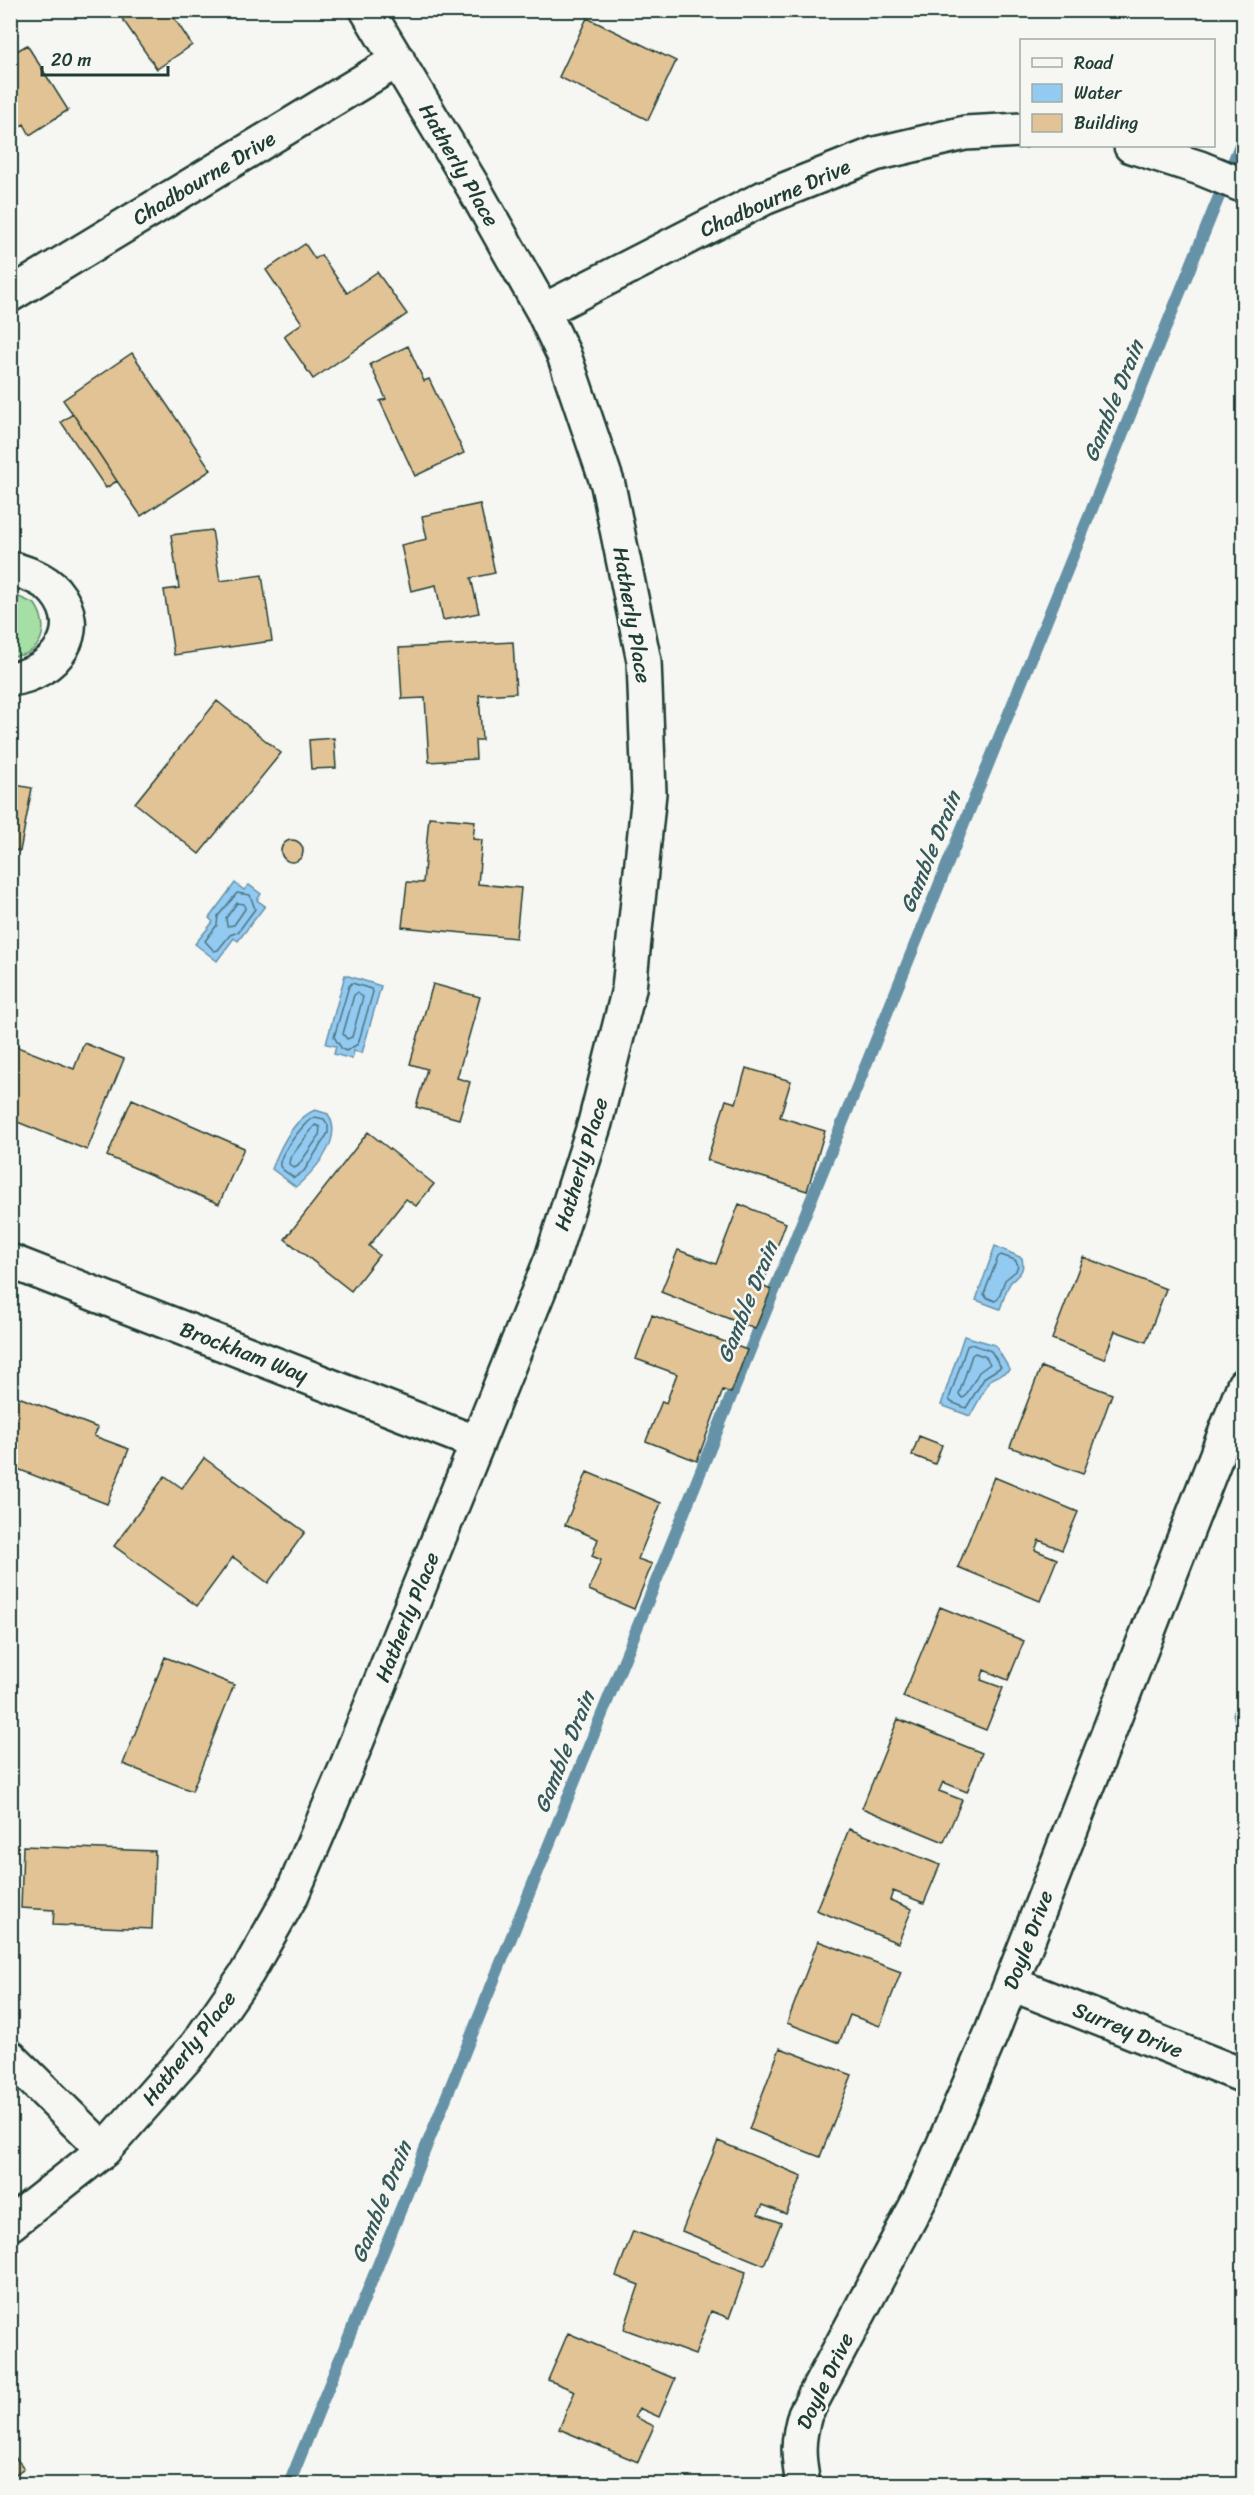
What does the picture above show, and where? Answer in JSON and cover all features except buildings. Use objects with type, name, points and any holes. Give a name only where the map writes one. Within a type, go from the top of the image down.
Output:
[{"type":"street","name":"Hatherly Place","points":[[10,2224],[105,2150],[197,2045],[247,1973],[292,1894],[346,1768],[552,1258],[596,1123],[629,989],[649,793],[644,661],[608,485],[564,355],[543,311],[367,10]]},
{"type":"street","name":"Chadbourne Drive","points":[[10,295],[398,60]]},
{"type":"street","name":"Chadbourne Drive","points":[[543,311],[764,198],[876,154],[965,133],[1020,130]]},
{"type":"street","points":[[1134,147],[1200,168],[1244,186]]},
{"type":"street","points":[[10,568],[42,580],[54,590],[64,605],[69,621],[65,643],[55,659],[41,670],[26,677],[10,679]]},
{"type":"street","name":"Brockham Way","points":[[10,1261],[477,1443]]},
{"type":"street","name":"Doyle Drive","points":[[803,2484],[798,2438],[805,2414],[921,2198],[1012,1984],[1233,1442],[1244,1385]]},
{"type":"street","name":"Surrey Drive","points":[[1012,1984],[1244,2076]]},
{"type":"street","points":[[10,2057],[105,2150]]},
{"type":"green space","points":[[10,593],[35,604],[42,622],[41,639],[36,646],[22,655],[11,656]]},
{"type":"water","points":[[235,883],[244,890],[249,885],[261,894],[257,900],[265,906],[238,941],[234,938],[217,961],[195,944],[213,922],[209,918]]},
{"type":"water","points":[[345,975],[381,986],[362,1053],[354,1051],[352,1059],[334,1054],[336,1046],[326,1044]]},
{"type":"water","points":[[315,1110],[328,1114],[332,1124],[330,1144],[319,1163],[296,1187],[272,1169],[283,1143],[294,1127],[307,1114]]},
{"type":"water","points":[[995,1246],[1022,1258],[1023,1263],[1021,1272],[1008,1288],[1000,1309],[976,1300]]},
{"type":"water","points":[[964,1336],[995,1345],[1010,1370],[990,1380],[970,1416],[941,1405]]},
{"type":"water","points":[[1243,1701],[1243,1729],[1236,1724],[1233,1714],[1238,1704]]},
{"type":"waterway","name":"Gamble Drain","points":[[289,2484],[1244,135]]}]
